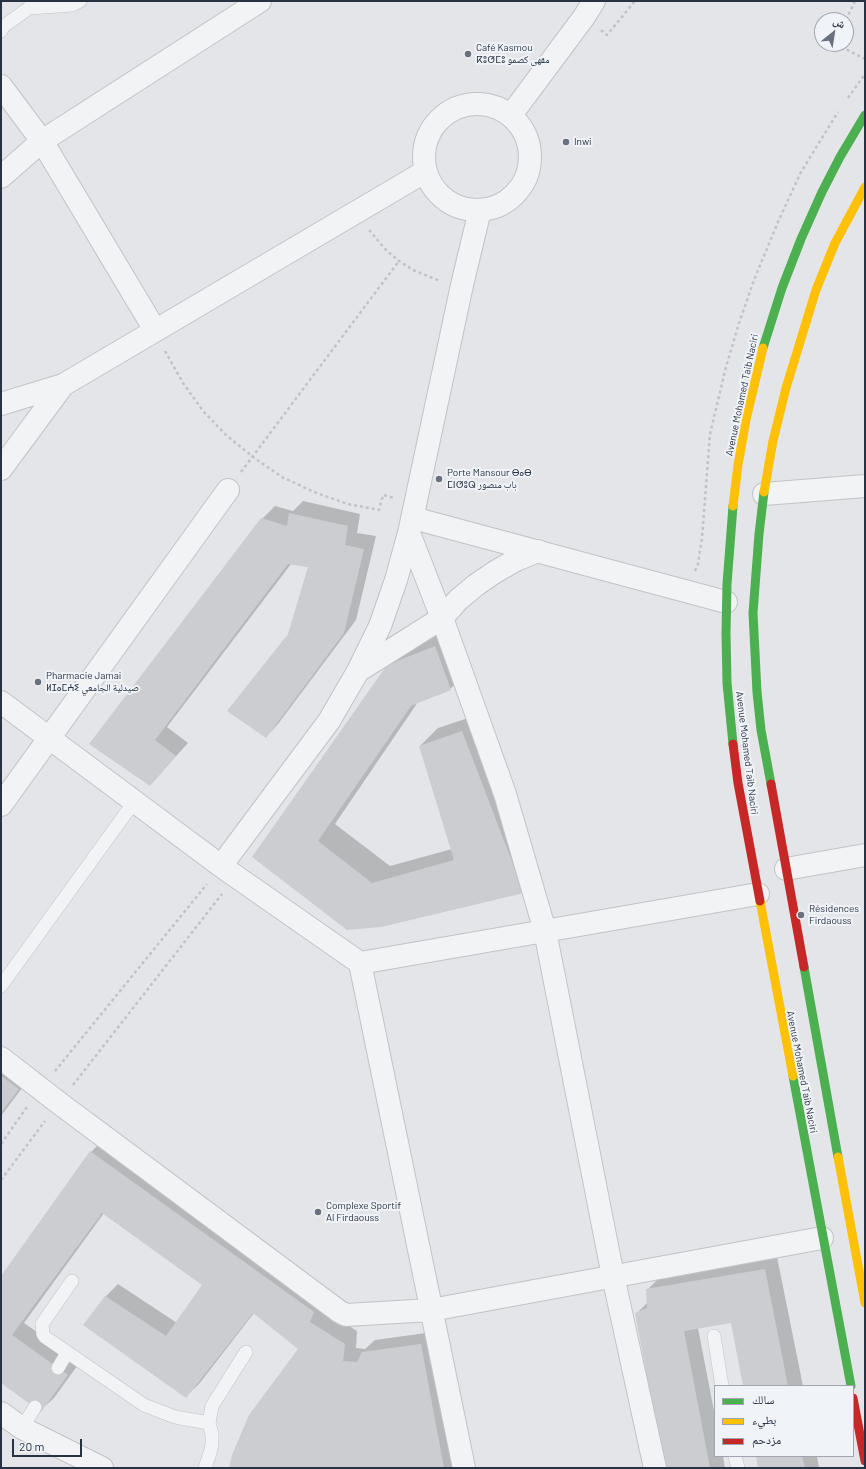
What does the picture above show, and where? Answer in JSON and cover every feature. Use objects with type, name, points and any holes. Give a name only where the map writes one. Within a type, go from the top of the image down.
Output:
[{"type":"street","points":[[1,177],[42,141],[260,1]]},
{"type":"street","points":[[511,115],[584,17],[594,1]]},
{"type":"street","points":[[1,86],[42,141],[155,330]]},
{"type":"street","points":[[477,103],[495,106],[511,115],[522,126],[528,141],[531,157],[528,173],[522,187],[510,199],[496,207],[480,210],[465,209],[450,203],[438,193],[428,180],[423,163],[424,144],[431,128],[443,114],[459,106],[477,103]]},
{"type":"street","name":"Avenue Mohamed Taib Naciri","points":[[851,1385],[822,1238],[738,783],[727,683],[726,602],[731,524],[738,464],[748,412],[768,331],[782,288],[801,239],[822,192],[840,157],[865,115]]},
{"type":"street","points":[[1,404],[63,385],[426,171]]},
{"type":"street","name":"Avenue Mohamed Taib Naciri","points":[[865,187],[835,242],[816,290],[800,338],[786,388],[773,441],[764,494],[755,574],[753,613],[756,692],[761,730],[865,1303]]},
{"type":"street","points":[[228,871],[329,721],[358,671],[380,626],[396,580],[413,518],[462,285],[480,210]]},
{"type":"street","points":[[1,469],[63,385]]},
{"type":"street","points":[[764,494],[865,486]]},
{"type":"street","points":[[1,805],[228,490]]},
{"type":"street","points":[[413,518],[726,602]]},
{"type":"street","points":[[413,518],[442,618],[505,794],[545,931],[613,1276],[655,1468]]},
{"type":"street","points":[[358,671],[442,618],[458,600],[489,576],[516,560],[538,551]]},
{"type":"street","points":[[1,702],[228,871],[360,963],[464,1468]]},
{"type":"street","points":[[786,869],[865,855]]},
{"type":"street","points":[[360,963],[758,894]]},
{"type":"street","points":[[1,1058],[40,1089],[346,1315],[431,1310],[822,1238]]},
{"type":"street","points":[[854,1403],[865,1461]]},
{"type":"street","points":[[1,1413],[22,1428],[102,1468]]},
{"type":"lane","points":[[1,31],[4,26],[31,4],[72,5],[80,1]]},
{"type":"lane","points":[[1,986],[134,802]]},
{"type":"lane","points":[[72,1281],[45,1320],[42,1329],[45,1337],[144,1405],[175,1417],[209,1423]]},
{"type":"lane","points":[[714,1336],[722,1385]]},
{"type":"lane","points":[[205,1468],[212,1445],[212,1434],[209,1423],[212,1406],[246,1352]]},
{"type":"lane","points":[[58,1368],[67,1353]]},
{"type":"lane","points":[[22,1428],[35,1407]]},
{"type":"lane","points":[[735,1457],[738,1468]]},
{"type":"path","points":[[850,12],[855,1]]},
{"type":"path","points":[[851,52],[865,59]]},
{"type":"path","points":[[844,104],[865,74]]},
{"type":"path","points":[[690,573],[696,568],[702,538],[710,434],[724,373],[739,323],[754,280],[801,172],[839,110]]},
{"type":"path","points":[[361,209],[366,225],[375,238],[399,261],[428,277],[443,282],[462,285]]},
{"type":"path","points":[[228,490],[399,261]]},
{"type":"path","points":[[155,330],[183,383],[203,411],[226,436],[253,457],[282,477],[308,489],[348,504],[379,510],[383,495],[413,518]]},
{"type":"path","points":[[1,1144],[40,1089],[228,871]]},
{"type":"path","points":[[1,1180],[228,871]]},
{"type":"building","points":[[289,513],[348,526],[345,545],[364,549],[344,633],[266,738],[227,711],[288,634],[308,567],[288,564],[155,740],[176,756],[150,786],[89,744],[261,518],[287,526]]},
{"type":"building","points":[[435,646],[451,690],[411,706],[318,841],[372,883],[454,860],[419,746],[462,731],[524,893],[381,927],[347,930],[252,857],[387,665]]},
{"type":"building","points":[[1,1076],[19,1089],[1,1113]]},
{"type":"building","points":[[90,1151],[314,1312],[310,1322],[345,1344],[343,1361],[357,1362],[362,1352],[421,1344],[444,1468],[229,1468],[232,1455],[249,1415],[298,1349],[253,1313],[186,1398],[83,1325],[105,1296],[166,1336],[202,1285],[102,1213],[12,1335],[68,1375],[41,1412],[1,1383],[1,1276]]},
{"type":"building","points":[[765,1269],[788,1385],[743,1385],[731,1323],[684,1331],[710,1468],[664,1468],[635,1313],[647,1308],[646,1289]]},
{"type":"building","points":[[756,1457],[802,1457],[805,1468],[758,1468]]},
{"type":"traffic: fast","points":[[763,348],[782,288],[801,239],[822,192],[840,157],[865,115]]},
{"type":"traffic: fast","points":[[764,492],[753,613],[757,692],[761,730],[771,784]]},
{"type":"traffic: fast","points":[[733,506],[727,584],[726,633],[727,683],[733,744]]},
{"type":"traffic: fast","points":[[804,967],[838,1157]]},
{"type":"traffic: fast","points":[[793,1076],[851,1385]]},
{"type":"traffic: slow","points":[[764,492],[773,441],[786,388],[816,290],[835,243],[865,187]]},
{"type":"traffic: slow","points":[[733,506],[746,420],[763,348]]},
{"type":"traffic: slow","points":[[760,901],[793,1076]]},
{"type":"traffic: slow","points":[[838,1157],[865,1303]]},
{"type":"traffic: jam","points":[[733,744],[738,783],[760,901]]},
{"type":"traffic: jam","points":[[771,784],[804,967]]},
{"type":"traffic: jam","points":[[854,1403],[865,1461]]},
{"type":"place","name":"Café Kasmou ⴽⵓⵚⵎⵓ مقهى كصمو","points":[[468,54]]},
{"type":"place","name":"Inwi","points":[[566,142]]},
{"type":"place","name":"Porte Mansour ⴱⴰⴱ ⵎⵏⵚⵓⵕ باب منصور","points":[[439,479]]},
{"type":"place","name":"Pharmacie Jamai ⵍⵊⴰⵎⵄⵉ صيدلية الجامعي","points":[[38,682]]},
{"type":"place","name":"Résidences Firdaouss","points":[[801,915]]},
{"type":"place","name":"Complexe Sportif Al Firdaouss","points":[[318,1212]]}]
